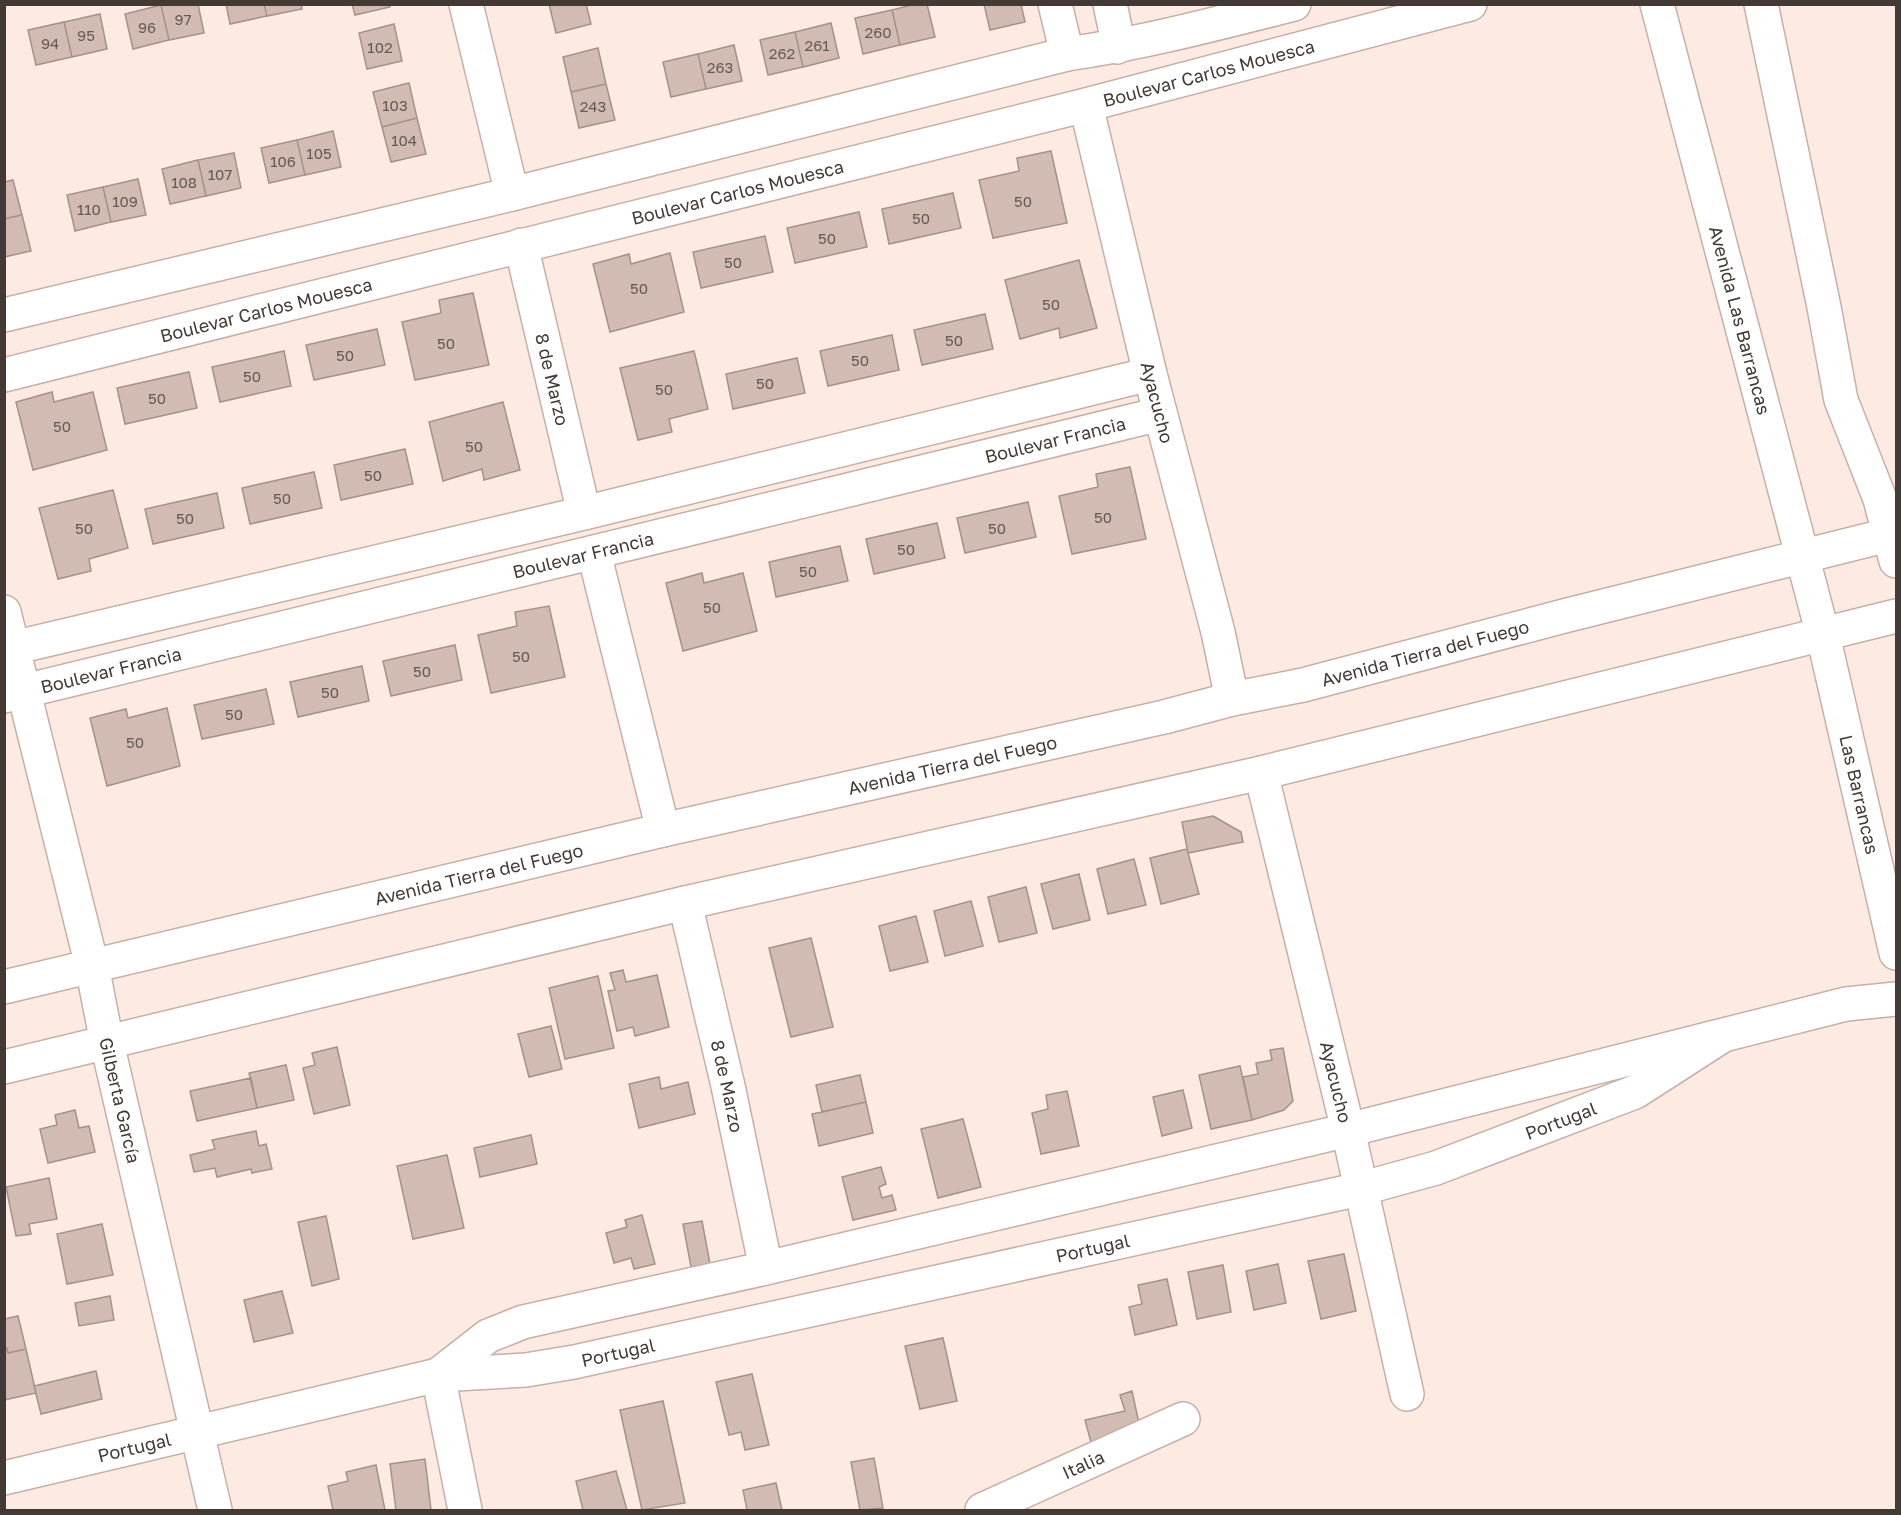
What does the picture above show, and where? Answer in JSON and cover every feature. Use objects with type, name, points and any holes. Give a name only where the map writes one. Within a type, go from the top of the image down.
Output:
[{"type":"street","points":[[466,4],[512,194]]},
{"type":"street","points":[[1055,4],[1066,54]]},
{"type":"street","points":[[1110,4],[1117,47]]},
{"type":"street","points":[[4,315],[512,194],[1066,54],[1117,47],[1294,4]]},
{"type":"street","name":"Boulevar Carlos Mouesca","points":[[4,375],[1086,105],[1470,4]]},
{"type":"street","name":"Avenida Las Barrancas","points":[[1657,4],[1822,635]]},
{"type":"street","points":[[1761,4],[1841,400],[1880,499],[1894,543]]},
{"type":"street","name":"Ayacucho","points":[[1086,105],[1149,374],[1218,632],[1232,699]]},
{"type":"street","name":"8 de Marzo","points":[[521,245],[584,513]]},
{"type":"street","points":[[4,612],[9,649],[584,513],[1149,374]]},
{"type":"street","name":"Boulevar Francia","points":[[14,694],[1160,414]]},
{"type":"street","name":"Avenida Tierra del Fuego","points":[[4,987],[663,830],[1303,684],[1801,556],[1894,543]]},
{"type":"street","points":[[594,553],[663,830]]},
{"type":"street","points":[[4,1067],[686,903],[1261,773],[1896,616]]},
{"type":"street","name":"Las Barrancas","points":[[1822,635],[1896,953]]},
{"type":"street","name":"Gilberta García","points":[[9,649],[14,694],[92,966],[107,1043],[216,1510]]},
{"type":"street","name":"Ayacucho","points":[[1261,773],[1348,1130],[1407,1394]]},
{"type":"street","name":"8 de Marzo","points":[[686,903],[728,1086],[766,1268]]},
{"type":"street","name":"Portugal","points":[[438,1375],[488,1336],[523,1322],[766,1268],[1348,1130],[1846,1004],[1896,999]]},
{"type":"street","name":"Portugal","points":[[4,1478],[438,1375],[526,1370],[574,1362],[1360,1189],[1436,1168],[1635,1092],[1722,1036]]},
{"type":"street","points":[[438,1375],[465,1510]]},
{"type":"street","name":"Italia","points":[[982,1510],[1183,1419]]},
{"type":"building","points":[[198,4],[204,33],[169,40],[161,5]]},
{"type":"building","points":[[226,4],[264,4],[267,16],[230,24]]},
{"type":"building","points":[[264,4],[301,4],[302,9],[267,16]]},
{"type":"building","points":[[352,4],[390,4],[390,7],[355,15]]},
{"type":"building","points":[[549,4],[586,4],[591,24],[556,33]]},
{"type":"building","points":[[915,4],[927,4],[935,37],[900,45],[892,10]]},
{"type":"building","points":[[984,4],[1021,4],[1025,22],[990,30]]},
{"type":"building","points":[[161,5],[169,40],[133,49],[125,14]]},
{"type":"building","points":[[892,10],[900,45],[863,54],[855,18]]},
{"type":"building","points":[[100,14],[107,49],[72,57],[64,22]]},
{"type":"building","points":[[64,22],[72,57],[36,65],[28,30]]},
{"type":"building","points":[[831,23],[839,58],[803,67],[795,32]]},
{"type":"building","points":[[394,24],[402,61],[367,69],[359,33]]},
{"type":"building","points":[[795,32],[803,67],[768,75],[760,40]]},
{"type":"building","points":[[734,45],[742,81],[706,89],[698,54]]},
{"type":"building","points":[[598,48],[606,84],[571,92],[563,57]]},
{"type":"building","points":[[698,54],[706,89],[671,97],[663,62]]},
{"type":"building","points":[[409,83],[417,118],[382,127],[373,92]]},
{"type":"building","points":[[606,84],[615,120],[579,128],[571,92]]},
{"type":"building","points":[[417,118],[426,154],[391,162],[382,127]]},
{"type":"building","points":[[333,131],[341,167],[305,175],[297,140]]},
{"type":"building","points":[[297,140],[305,175],[269,183],[261,148]]},
{"type":"building","points":[[1051,151],[1067,223],[993,238],[979,180],[1019,171],[1017,158]]},
{"type":"building","points":[[234,153],[241,188],[206,196],[198,160]]},
{"type":"building","points":[[198,160],[206,196],[170,204],[162,169]]},
{"type":"building","points":[[138,179],[146,215],[111,222],[103,187]]},
{"type":"building","points":[[13,180],[22,215],[4,219],[4,182]]},
{"type":"building","points":[[103,187],[111,222],[75,231],[67,195]]},
{"type":"building","points":[[953,193],[961,228],[889,244],[882,209]]},
{"type":"building","points":[[859,212],[867,247],[795,263],[787,228]]},
{"type":"building","points":[[22,215],[31,251],[4,257],[4,219]]},
{"type":"building","points":[[765,236],[773,272],[701,288],[693,252]]},
{"type":"building","points":[[670,253],[684,312],[610,332],[593,264],[629,254],[631,264]]},
{"type":"building","points":[[1079,260],[1097,328],[1060,338],[1059,328],[1020,339],[1005,280]]},
{"type":"building","points":[[473,293],[489,365],[415,380],[402,322],[441,313],[439,300]]},
{"type":"building","points":[[985,314],[993,349],[922,365],[914,330]]},
{"type":"building","points":[[377,329],[385,365],[314,380],[306,345]]},
{"type":"building","points":[[892,335],[899,370],[828,386],[820,351]]},
{"type":"building","points":[[284,351],[291,386],[220,402],[212,367]]},
{"type":"building","points":[[694,351],[708,409],[669,419],[672,432],[638,440],[620,368]]},
{"type":"building","points":[[797,358],[805,393],[733,409],[726,374]]},
{"type":"building","points":[[189,372],[197,408],[125,424],[117,388]]},
{"type":"building","points":[[52,392],[54,402],[93,392],[107,450],[33,470],[16,402]]},
{"type":"building","points":[[503,402],[520,470],[484,480],[482,469],[443,481],[429,422]]},
{"type":"building","points":[[405,449],[413,484],[341,500],[334,465]]},
{"type":"building","points":[[1130,467],[1146,539],[1072,554],[1059,496],[1098,487],[1096,474]]},
{"type":"building","points":[[314,472],[322,508],[250,524],[242,488]]},
{"type":"building","points":[[113,490],[128,548],[89,559],[91,571],[58,579],[39,508]]},
{"type":"building","points":[[217,493],[224,528],[153,544],[145,509]]},
{"type":"building","points":[[1028,502],[1036,537],[965,553],[957,518]]},
{"type":"building","points":[[937,523],[945,558],[874,574],[866,539]]},
{"type":"building","points":[[840,546],[848,581],[776,597],[769,562]]},
{"type":"building","points":[[702,573],[704,583],[743,573],[757,631],[683,651],[666,583]]},
{"type":"building","points":[[549,606],[565,677],[491,693],[478,635],[517,626],[515,612]]},
{"type":"building","points":[[455,645],[462,680],[391,696],[383,661]]},
{"type":"building","points":[[362,666],[369,701],[298,717],[290,682]]},
{"type":"building","points":[[266,689],[274,724],[202,739],[194,705]]},
{"type":"building","points":[[167,708],[180,766],[107,786],[90,718],[126,709],[128,718]]},
{"type":"building","points":[[1213,816],[1241,832],[1243,842],[1188,853],[1182,822]]},
{"type":"building","points":[[1187,849],[1199,894],[1161,904],[1150,858]]},
{"type":"building","points":[[1134,859],[1146,905],[1108,914],[1097,869]]},
{"type":"building","points":[[1079,874],[1090,920],[1053,929],[1041,884]]},
{"type":"building","points":[[1026,887],[1037,933],[999,942],[988,897]]},
{"type":"building","points":[[971,901],[983,946],[945,956],[934,911]]},
{"type":"building","points":[[916,916],[928,962],[890,971],[879,926]]},
{"type":"building","points":[[811,938],[833,1027],[791,1037],[769,948]]},
{"type":"building","points":[[623,970],[626,982],[657,975],[669,1027],[635,1036],[633,1027],[617,1031],[608,991],[615,990],[610,973]]},
{"type":"building","points":[[598,976],[614,1048],[565,1059],[549,988]]},
{"type":"building","points":[[551,1026],[562,1069],[529,1077],[518,1034]]},
{"type":"building","points":[[337,1047],[350,1105],[314,1114],[303,1068],[315,1065],[312,1053]]},
{"type":"building","points":[[1283,1048],[1293,1101],[1284,1110],[1252,1120],[1243,1077],[1258,1074],[1256,1063],[1272,1060],[1270,1050]]},
{"type":"building","points":[[286,1065],[294,1100],[257,1108],[249,1073]]},
{"type":"building","points":[[1240,1066],[1252,1120],[1211,1129],[1199,1075]]},
{"type":"building","points":[[860,1075],[866,1102],[822,1112],[816,1085]]},
{"type":"building","points":[[659,1077],[661,1089],[688,1082],[695,1114],[639,1128],[629,1084]]},
{"type":"building","points":[[251,1078],[257,1108],[197,1121],[190,1091]]},
{"type":"building","points":[[1183,1090],[1192,1128],[1162,1136],[1153,1097]]},
{"type":"building","points":[[1067,1091],[1079,1146],[1041,1154],[1032,1113],[1048,1109],[1046,1095]]},
{"type":"building","points":[[866,1102],[873,1133],[819,1146],[812,1114]]},
{"type":"building","points":[[75,1110],[79,1128],[89,1126],[95,1152],[48,1163],[40,1129],[57,1125],[55,1115]]},
{"type":"building","points":[[963,1119],[981,1187],[938,1198],[921,1129]]},
{"type":"building","points":[[256,1131],[259,1146],[266,1144],[272,1169],[252,1173],[251,1169],[217,1177],[215,1168],[194,1172],[190,1155],[215,1149],[212,1140]]},
{"type":"building","points":[[531,1135],[537,1164],[480,1177],[474,1148]]},
{"type":"building","points":[[447,1155],[464,1228],[413,1239],[397,1166]]},
{"type":"building","points":[[881,1167],[886,1184],[879,1187],[882,1198],[892,1195],[896,1210],[853,1220],[842,1177]]},
{"type":"building","points":[[49,1178],[57,1219],[29,1224],[31,1234],[16,1236],[6,1187]]},
{"type":"building","points":[[642,1215],[655,1264],[634,1269],[631,1258],[614,1263],[606,1233],[627,1227],[625,1220]]},
{"type":"building","points":[[326,1216],[339,1279],[312,1286],[298,1222]]},
{"type":"building","points":[[702,1221],[710,1264],[691,1267],[683,1224]]},
{"type":"building","points":[[102,1224],[113,1275],[67,1284],[57,1234]]},
{"type":"building","points":[[1344,1254],[1356,1311],[1321,1319],[1308,1261]]},
{"type":"building","points":[[1278,1264],[1286,1303],[1254,1310],[1246,1271]]},
{"type":"building","points":[[1223,1265],[1231,1312],[1197,1319],[1188,1272]]},
{"type":"building","points":[[1167,1279],[1177,1325],[1135,1335],[1129,1307],[1142,1304],[1138,1285]]},
{"type":"building","points":[[282,1291],[293,1333],[254,1342],[244,1300]]},
{"type":"building","points":[[110,1296],[114,1320],[79,1326],[75,1303]]},
{"type":"building","points":[[18,1316],[26,1349],[8,1353],[7,1348],[4,1348],[4,1319]]},
{"type":"building","points":[[943,1338],[957,1401],[920,1409],[905,1346]]},
{"type":"building","points":[[4,1348],[7,1348],[8,1353],[26,1349],[36,1393],[4,1400]]},
{"type":"building","points":[[96,1371],[102,1399],[41,1414],[34,1386]]},
{"type":"building","points":[[752,1374],[769,1445],[745,1450],[741,1432],[729,1435],[716,1382]]},
{"type":"building","points":[[1132,1391],[1140,1428],[1092,1446],[1085,1420],[1125,1411],[1120,1395]]},
{"type":"building","points":[[663,1401],[685,1503],[642,1510],[620,1410]]},
{"type":"building","points":[[874,1458],[883,1508],[860,1510],[851,1462]]},
{"type":"building","points":[[425,1459],[431,1510],[396,1510],[390,1464]]},
{"type":"building","points":[[376,1465],[385,1510],[333,1510],[328,1486],[348,1481],[346,1472]]},
{"type":"building","points":[[616,1471],[627,1510],[583,1510],[576,1481]]},
{"type":"building","points":[[776,1483],[782,1510],[747,1510],[743,1490]]}]
